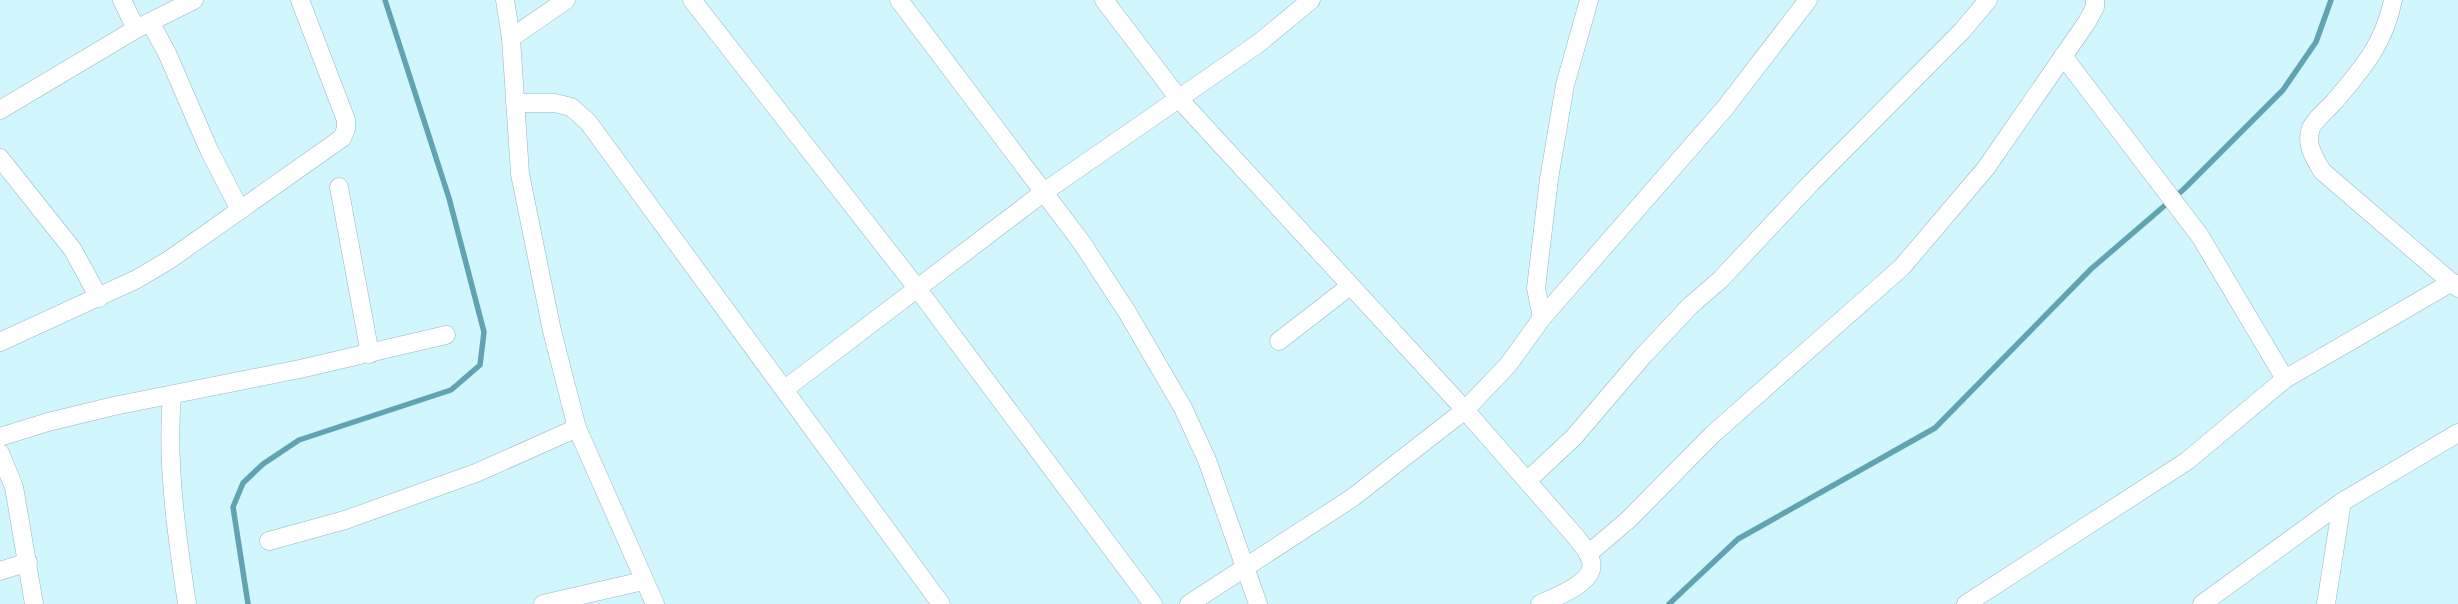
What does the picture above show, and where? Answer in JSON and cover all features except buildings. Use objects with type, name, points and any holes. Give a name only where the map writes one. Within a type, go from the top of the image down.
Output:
[{"type":"street","points":[[122,0],[168,53],[209,150],[240,210]]},
{"type":"street","points":[[0,110],[143,25],[194,0]]},
{"type":"street","points":[[0,342],[137,280],[169,260],[342,138],[346,130],[346,120],[300,0]]},
{"type":"street","points":[[505,0],[511,38],[520,174],[550,322],[577,428],[643,581],[655,604]]},
{"type":"street","points":[[511,38],[566,0]]},
{"type":"street","points":[[692,0],[917,288],[1153,604]]},
{"type":"street","points":[[899,0],[1082,243],[1127,312],[1183,408],[1207,460],[1258,604]]},
{"type":"street","points":[[1104,0],[1180,100],[1465,410],[1576,537],[1588,554],[1592,568],[1588,577],[1573,588],[1540,604]]},
{"type":"street","points":[[1542,318],[1536,288],[1549,179],[1565,85],[1589,0]]},
{"type":"street","points":[[1189,604],[1352,498],[1465,410],[1508,365],[1542,318],[1725,108],[1808,0]]},
{"type":"street","points":[[1527,481],[1574,437],[1643,356],[1690,306],[1720,280],[1811,183],[1962,31],[1988,0]]},
{"type":"street","points":[[1588,554],[1628,520],[1713,434],[1902,267],[1986,168],[2087,22],[2095,7],[2095,0]]},
{"type":"street","points":[[1966,604],[2187,461],[2285,380],[2455,285],[2322,171],[2309,149],[2312,128],[2363,68],[2378,44],[2388,24],[2393,0]]},
{"type":"street","points":[[784,389],[1044,192],[1180,100],[1259,43],[1309,1]]},
{"type":"street","points":[[2063,56],[2200,236],[2285,380]]},
{"type":"street","points":[[515,103],[555,103],[571,107],[588,122],[941,604]]},
{"type":"street","points":[[0,158],[6,175],[73,250],[99,298]]},
{"type":"street","points":[[339,187],[370,354]]},
{"type":"street","points":[[1279,341],[1350,286]]},
{"type":"street","points":[[0,437],[48,422],[114,406],[172,396],[370,354],[446,335]]},
{"type":"street","points":[[172,396],[169,430],[180,555],[187,604]]},
{"type":"street","points":[[269,542],[345,520],[467,476],[577,428]]},
{"type":"street","points":[[2202,604],[2342,502],[2458,433]]},
{"type":"street","points":[[0,453],[14,487],[34,604]]},
{"type":"street","points":[[2326,604],[2342,502]]},
{"type":"street","points":[[0,571],[28,562]]},
{"type":"street","points":[[543,604],[643,581]]},
{"type":"waterway","points":[[248,604],[233,507],[243,483],[263,464],[299,440],[451,390],[480,365],[484,332],[449,198],[385,0]]},
{"type":"waterway","points":[[1669,604],[1738,539],[1935,428],[2091,269],[2184,189],[2283,90],[2316,42],[2331,0]]}]
